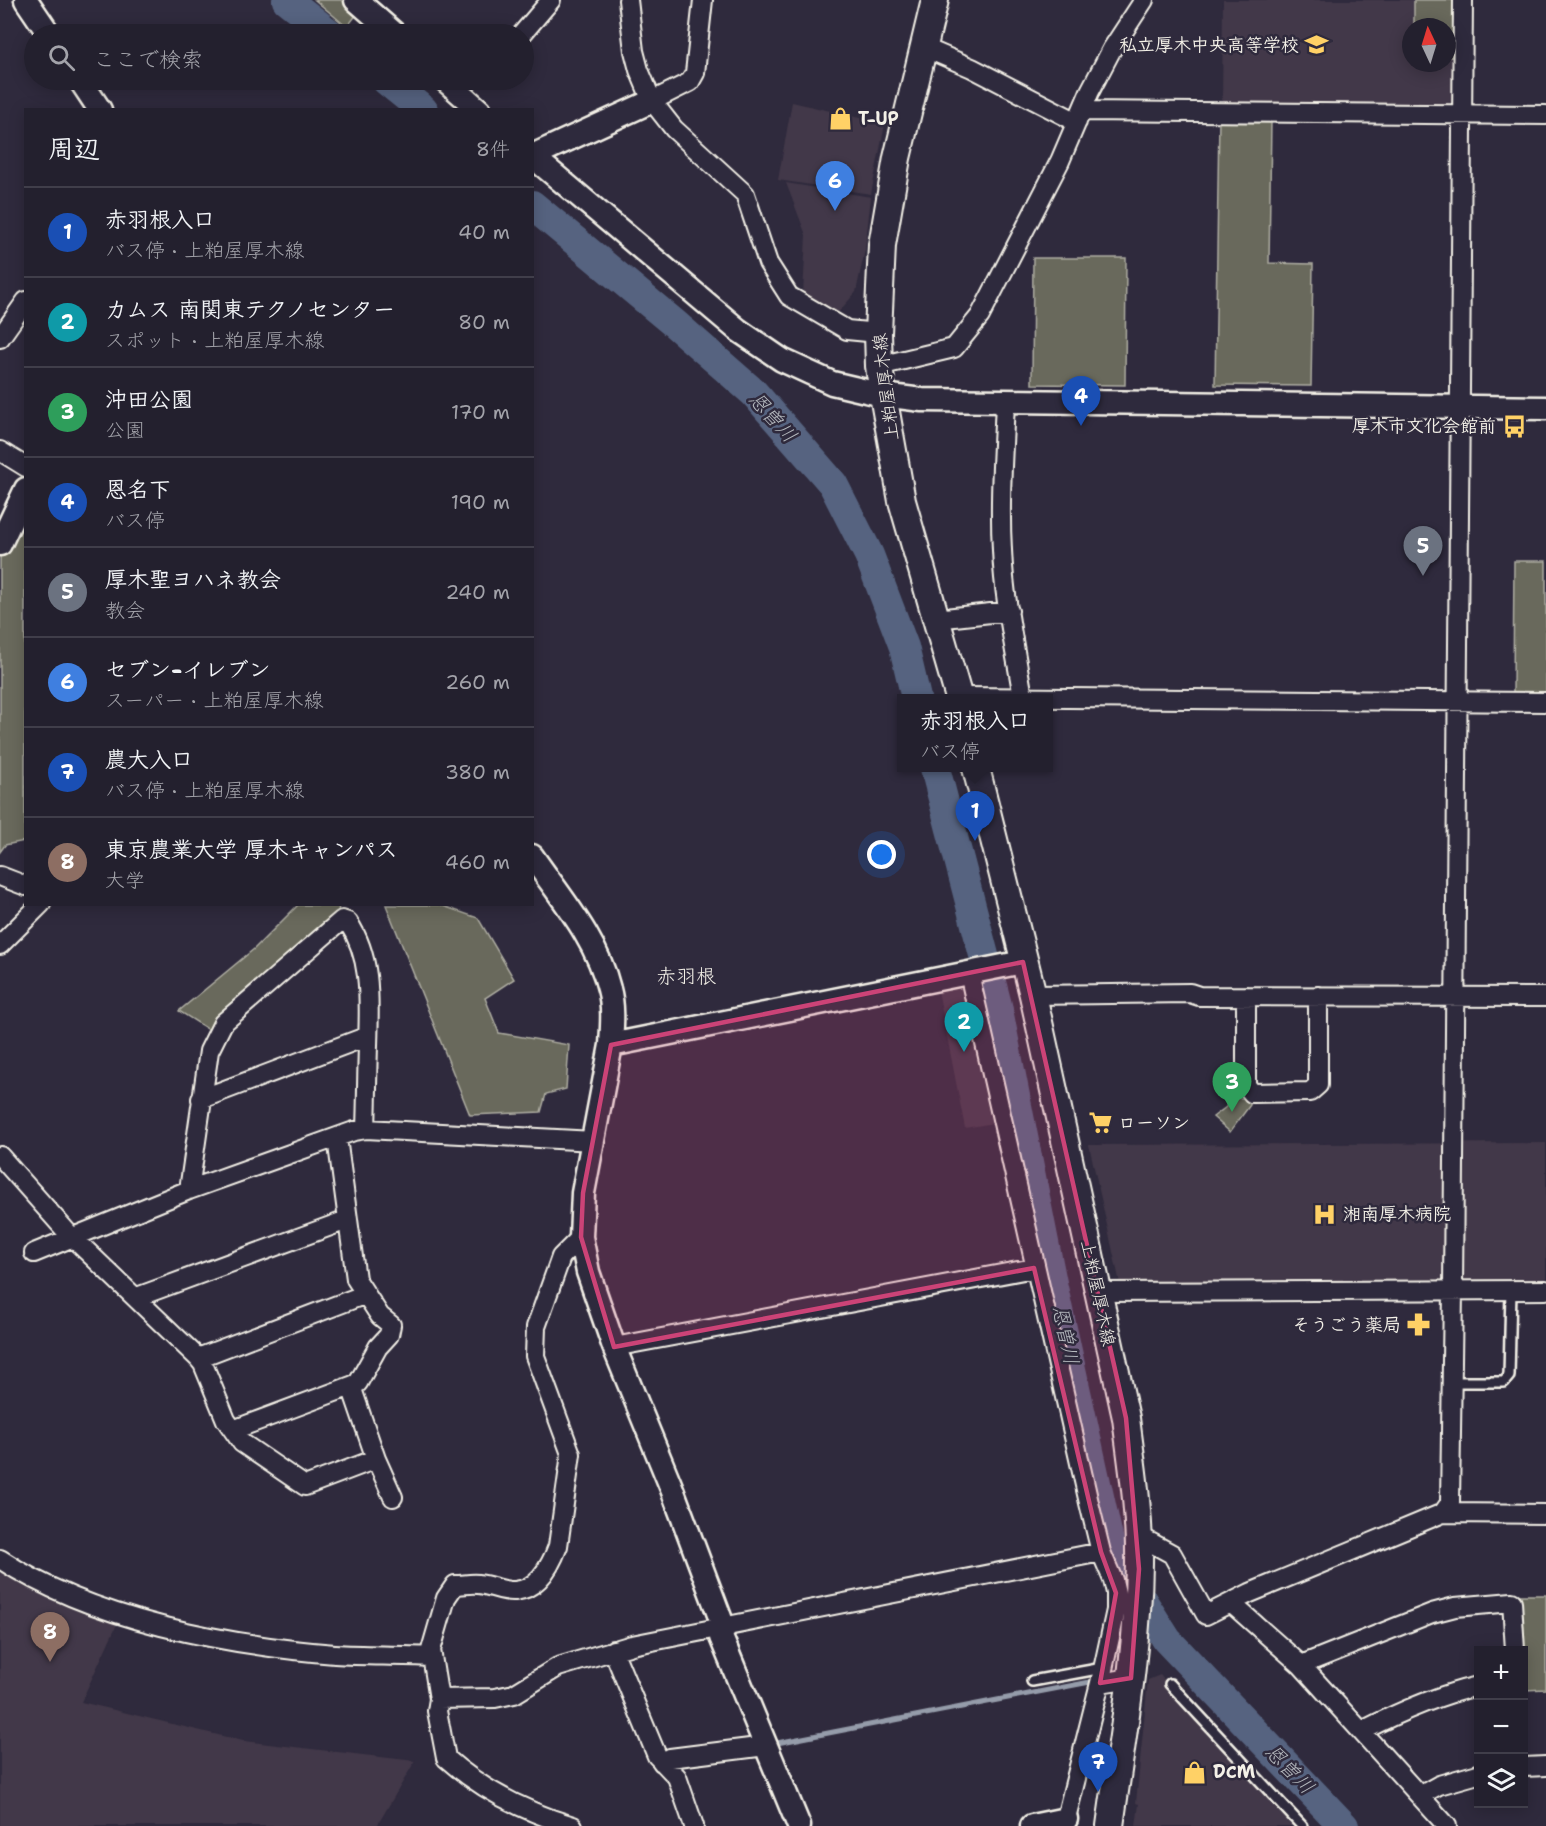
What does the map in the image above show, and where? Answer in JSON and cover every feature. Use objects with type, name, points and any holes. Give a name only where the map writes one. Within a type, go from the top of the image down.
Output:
[{"type":"main road","name":"上粕屋厚木線","points":[[934,0],[897,158],[882,245],[878,333],[879,366],[902,501],[958,694]]},
{"type":"main road","name":"上粕屋厚木線","points":[[977,772],[1014,965],[1033,995],[1125,1418],[1139,1536],[1139,1564],[1131,1678],[1110,1826]]},
{"type":"street","points":[[26,0],[42,24]]},
{"type":"street","points":[[356,0],[383,24]]},
{"type":"street","points":[[531,24],[551,0]]},
{"type":"street","points":[[628,0],[634,51],[652,102],[674,129],[745,194],[768,263],[789,296],[847,330],[878,333]]},
{"type":"street","points":[[534,156],[652,102],[690,82],[695,73],[699,55],[703,0]]},
{"type":"street","points":[[879,366],[954,348],[980,316],[1060,161],[1113,49],[1144,0]]},
{"type":"street","points":[[1443,1513],[1450,1503],[1453,1290],[1463,0]]},
{"type":"street","points":[[923,47],[1080,116],[1546,115]]},
{"type":"street","points":[[87,90],[99,108]]},
{"type":"street","points":[[456,90],[477,108]]},
{"type":"street","points":[[534,157],[738,330],[782,360],[832,383],[883,395],[922,400],[1546,408]]},
{"type":"street","points":[[0,338],[20,323],[24,308]]},
{"type":"street","points":[[1005,402],[1001,510],[1002,552],[1023,694]]},
{"type":"street","points":[[0,451],[24,466]]},
{"type":"street","points":[[0,544],[24,493]]},
{"type":"street","points":[[936,619],[1009,611]]},
{"type":"street","points":[[1053,697],[1546,702]]},
{"type":"street","points":[[534,859],[587,935],[600,961],[610,991],[611,1045],[583,1193],[581,1237],[588,1272],[614,1347],[672,1489],[724,1628],[722,1637],[799,1826]]},
{"type":"street","points":[[0,876],[24,885]]},
{"type":"street","points":[[0,945],[39,906]]},
{"type":"street","points":[[346,913],[363,953],[368,978],[366,1129]]},
{"type":"street","points":[[189,1190],[209,1051],[223,1023],[342,920],[346,913]]},
{"type":"street","points":[[611,1045],[1014,965]]},
{"type":"street","points":[[971,973],[1034,1268],[1101,1552],[1116,1593],[1116,1611],[1065,1823],[1032,1826]]},
{"type":"street","points":[[1033,995],[1190,993],[1199,996],[1546,997]]},
{"type":"street","points":[[1246,996],[1246,1084],[1252,1093],[1310,1092],[1318,1085],[1318,996]]},
{"type":"street","points":[[201,1099],[368,1036]]},
{"type":"street","points":[[34,1253],[189,1190],[366,1129],[594,1141]]},
{"type":"street","points":[[233,1430],[358,1383],[378,1347],[389,1335],[391,1324],[380,1316],[356,1279],[337,1138]]},
{"type":"street","points":[[0,1156],[69,1233],[198,1358],[203,1364],[226,1420],[242,1443],[304,1486],[376,1459]]},
{"type":"street","points":[[137,1298],[347,1220]]},
{"type":"street","points":[[573,1826],[546,1818],[505,1800],[446,1758],[437,1711],[439,1700],[431,1650],[446,1598],[455,1586],[477,1584],[513,1592],[523,1590],[543,1577],[554,1557],[571,1454],[535,1356],[536,1327],[561,1257],[581,1237]]},
{"type":"street","points":[[614,1347],[1034,1268]]},
{"type":"street","points":[[1098,1292],[1546,1290]]},
{"type":"street","points":[[198,1358],[366,1294]]},
{"type":"street","points":[[351,1386],[376,1459],[393,1497]]},
{"type":"street","points":[[1139,1536],[1172,1554],[1206,1615],[1250,1593],[1443,1513],[1546,1514]]},
{"type":"street","points":[[439,1700],[495,1698],[514,1694],[558,1667],[632,1645],[1101,1552]]},
{"type":"street","points":[[0,1559],[56,1589],[110,1611],[180,1632],[303,1651],[431,1657]]},
{"type":"street","points":[[1301,1665],[1432,1612],[1455,1607],[1512,1602],[1515,1646]]},
{"type":"street","points":[[1231,1603],[1301,1665],[1447,1826]]},
{"type":"street","points":[[613,1650],[657,1756],[677,1777],[694,1826]]},
{"type":"street","points":[[1101,1676],[1131,1678]]},
{"type":"street","points":[[1362,1731],[1385,1719],[1448,1694],[1474,1687]]},
{"type":"street","points":[[663,1762],[670,1758],[766,1746]]},
{"type":"street","points":[[1528,1767],[1546,1766]]},
{"type":"street","points":[[1421,1796],[1439,1785],[1474,1775]]},
{"type":"lane","points":[[1451,1382],[1504,1382],[1509,1376],[1511,1290]]},
{"type":"lane","points":[[1032,1681],[1101,1676]]},
{"type":"lane","points":[[1170,1684],[1302,1826]]},
{"type":"highlighted area","points":[[1023,962],[1126,1418],[1139,1569],[1131,1678],[1100,1683],[1116,1593],[1101,1552],[1034,1268],[614,1347],[581,1237],[583,1193],[611,1045]]},
{"type":"shaded area","name":"私立厚木中央高等学校","points":[[1223,0],[1458,0],[1457,101],[1450,108],[1222,107]]},
{"type":"shaded area","name":"T-UP","points":[[792,102],[885,124],[871,194],[778,180]]},
{"type":"shaded area","points":[[786,183],[871,197],[865,250],[856,292],[836,315],[803,295],[806,235]]},
{"type":"shaded area","points":[[968,984],[999,1122],[965,1128],[938,990]]},
{"type":"shaded area","name":"湘南厚木病院","points":[[1546,1143],[1546,1283],[1120,1283],[1089,1145]]},
{"type":"shaded area","points":[[0,1569],[118,1622],[81,1702],[243,1741],[415,1761],[378,1824],[380,1826],[0,1826]]},
{"type":"shaded area","name":"DCM","points":[[1160,1675],[1296,1826],[1136,1826],[1139,1804],[1136,1803],[1148,1680]]},
{"type":"green space","points":[[315,0],[343,0],[357,14],[349,24],[343,24]]},
{"type":"green space","points":[[1414,0],[1455,0],[1455,18],[1414,18]]},
{"type":"green space","points":[[1219,119],[1271,120],[1269,263],[1313,264],[1311,386],[1215,385]]},
{"type":"green space","points":[[1033,258],[1126,258],[1125,385],[1032,384]]},
{"type":"green space","points":[[24,498],[24,841],[5,845],[0,852],[0,543]]},
{"type":"green space","points":[[1514,561],[1546,561],[1546,695],[1513,695]]},
{"type":"green space","points":[[297,906],[339,906],[338,912],[215,1022],[209,1030],[179,1011],[254,949]]},
{"type":"green space","points":[[386,906],[443,906],[478,918],[514,979],[485,998],[499,1033],[569,1045],[566,1089],[546,1094],[541,1112],[470,1115]]},
{"type":"green space","points":[[1229,1098],[1250,1098],[1250,1105],[1230,1132],[1213,1117],[1226,1107]]},
{"type":"green space","points":[[1520,1595],[1546,1595],[1546,1689],[1528,1690],[1528,1646],[1520,1646]]},
{"type":"waterway","name":"恩曽川","points":[[287,0],[317,24]]},
{"type":"waterway","name":"恩曽川","points":[[398,90],[421,108]]},
{"type":"waterway","name":"恩曽川","points":[[534,207],[754,393],[833,484],[869,555],[904,647],[915,694]]},
{"type":"waterway","name":"恩曽川","points":[[936,772],[997,1005],[1052,1283],[1111,1551],[1167,1640],[1344,1826]]},
{"type":"waterway","points":[[733,1636],[743,1662]]},
{"type":"waterway","points":[[773,1738],[777,1743],[1090,1682]]},
{"type":"place","name":"私立厚木中央高等学校","points":[[1317,45]]},
{"type":"place","name":"T-UP","points":[[840,119]]},
{"type":"place","name":"セブン-イレブン","points":[[835,211]]},
{"type":"place","name":"恩名下","points":[[1081,426]]},
{"type":"place","name":"厚木市文化会館前","points":[[1514,426]]},
{"type":"place","name":"厚木聖ヨハネ教会","points":[[1423,576]]},
{"type":"place","name":"赤羽根入口","points":[[975,841]]},
{"type":"place","name":"カムス 南関東テクノセンター","points":[[964,1052]]},
{"type":"place","name":"沖田公園","points":[[1232,1112]]},
{"type":"place","name":"ローソン","points":[[1100,1123]]},
{"type":"place","name":"湘南厚木病院","points":[[1325,1214]]},
{"type":"place","name":"そうごう薬局","points":[[1419,1325]]},
{"type":"place","name":"東京農業大学 厚木キャンパス","points":[[50,1662]]},
{"type":"place","name":"DCM","points":[[1195,1772]]},
{"type":"place","name":"農大入口","points":[[1098,1792]]},
{"type":"district","name":"赤羽根","points":[[686,976]]}]
